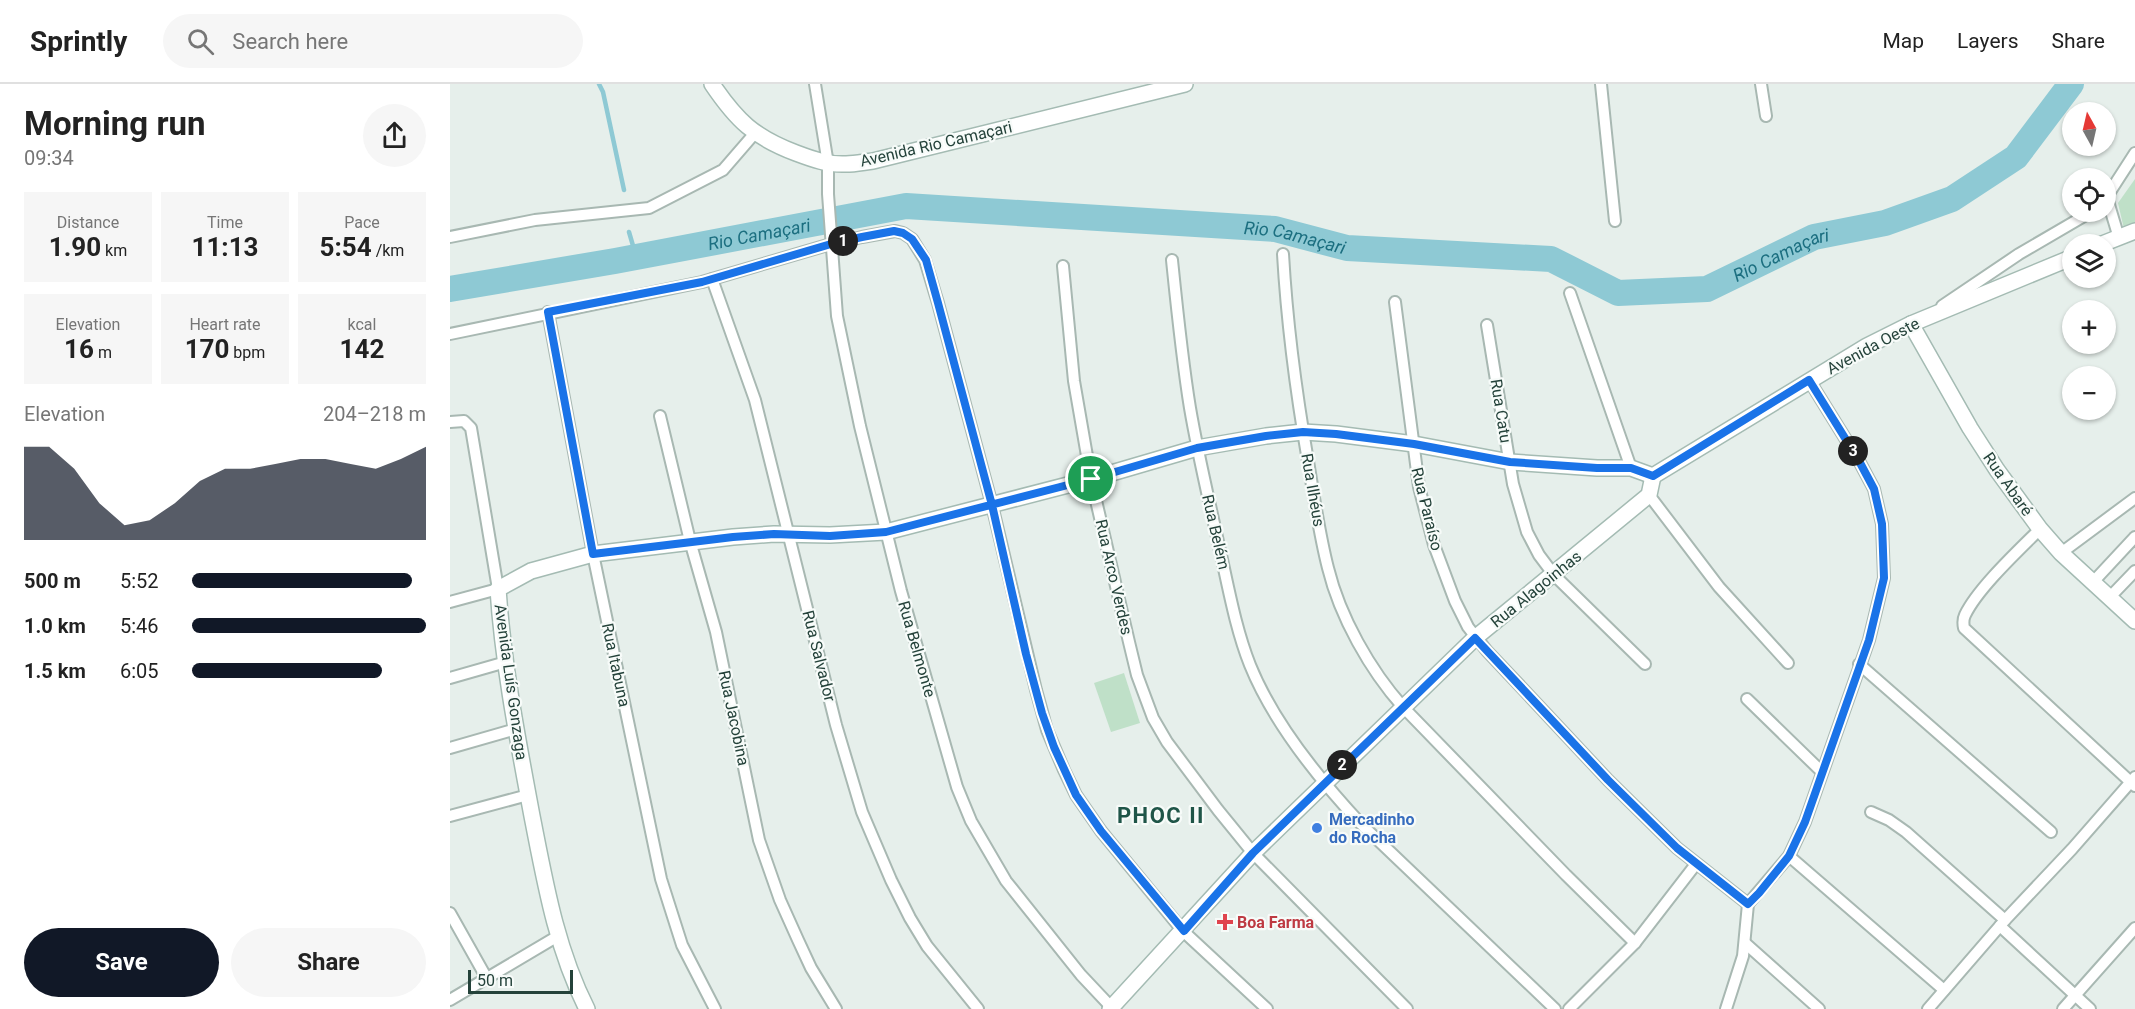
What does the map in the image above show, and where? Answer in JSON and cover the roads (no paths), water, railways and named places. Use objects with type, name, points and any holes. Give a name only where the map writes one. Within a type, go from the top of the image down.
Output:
[{"type":"street","name":"Avenida Rio Camaçari","points":[[712,84],[737,118],[755,133],[776,145],[828,164],[873,161],[1185,84]]},
{"type":"street","points":[[815,84],[828,164],[831,244]]},
{"type":"street","points":[[1601,84],[1615,221]]},
{"type":"street","points":[[1761,84],[1766,116]]},
{"type":"street","points":[[450,237],[535,220],[649,208],[723,170],[755,133]]},
{"type":"street","points":[[2116,182],[2135,153]]},
{"type":"street","points":[[1927,317],[1992,271],[2074,222]]},
{"type":"street","points":[[2114,222],[2119,238]]},
{"type":"street","points":[[450,334],[712,279],[831,244],[894,231],[903,233],[912,239],[926,260],[992,505],[1038,698],[1047,730],[1064,770],[1076,795],[1101,831],[1184,931],[1267,1009]]},
{"type":"street","points":[[2116,239],[2135,231]]},
{"type":"street","name":"Rua Belmonte","points":[[831,244],[837,316],[886,532],[957,787],[971,821],[1006,881],[1074,966],[1112,1009]]},
{"type":"street","name":"Rua Ilhéus","points":[[1283,254],[1290,341],[1303,432],[1328,569],[1338,600],[1357,640],[1403,707],[1635,943]]},
{"type":"street","name":"Rua Belém","points":[[1172,260],[1182,354],[1197,448],[1228,584],[1249,663],[1264,696],[1324,783],[1361,824],[1555,1009]]},
{"type":"street","name":"Avenida Oeste","points":[[1653,476],[1867,346],[1927,317],[2062,262]]},
{"type":"street","name":"Rua Arco Verdes","points":[[1063,266],[1074,381],[1091,479],[1129,642],[1149,710],[1167,742],[1253,853],[1407,1009]]},
{"type":"street","name":"Rua Salvador","points":[[712,279],[747,375],[852,782],[873,838],[910,918],[927,946],[978,1009]]},
{"type":"street","points":[[1570,294],[1631,468]]},
{"type":"street","name":"Rua Paraíso","points":[[1395,302],[1419,488],[1434,545],[1455,601],[1475,638],[1608,780],[1677,848],[1748,904]]},
{"type":"street","name":"Rua Itabuna","points":[[548,312],[593,554],[661,879],[682,945],[715,1009]]},
{"type":"street","name":"Rua Abaré","points":[[1911,324],[1997,470],[2040,529],[2061,553],[2135,621]]},
{"type":"street","name":"Rua Catu","points":[[1487,325],[1513,484],[1527,532],[1539,555],[1554,575],[1645,664]]},
{"type":"street","points":[[1726,1009],[1743,956],[1748,904],[1789,856],[1805,822],[1869,640],[1884,578],[1881,511],[1871,482],[1809,380]]},
{"type":"street","name":"Rua Jacobina","points":[[660,416],[690,541],[716,632],[759,840],[780,900],[798,940],[811,968],[836,1009]]},
{"type":"street","points":[[450,422],[464,421],[471,428],[498,589],[450,602]]},
{"type":"street","name":"Avenida Luís Gonzaga","points":[[587,1009],[558,936],[528,795],[500,630],[498,589],[531,571],[593,554],[690,541],[754,535],[830,536],[886,532],[1091,479],[1197,448],[1303,432],[1414,444],[1510,462],[1631,468],[1653,476]]},
{"type":"street","points":[[1653,476],[1649,495],[1719,587],[1788,663]]},
{"type":"street","name":"Rua Alagoinhas","points":[[1112,1009],[1253,853],[1475,638],[1649,495]]},
{"type":"street","points":[[2061,553],[2135,498]]},
{"type":"street","points":[[1928,1009],[2002,923],[2134,782],[1967,632],[1963,622],[1966,614],[2000,570],[2040,529]]},
{"type":"street","points":[[2094,581],[2135,537]]},
{"type":"street","points":[[2110,597],[2135,571]]},
{"type":"street","points":[[450,678],[506,662]]},
{"type":"street","points":[[1860,664],[2051,832]]},
{"type":"street","points":[[1747,699],[1822,772]]},
{"type":"street","points":[[450,748],[516,729]]},
{"type":"street","points":[[450,816],[528,795]]},
{"type":"street","points":[[1871,812],[1889,820],[1906,832],[2090,1009]]},
{"type":"street","points":[[1789,856],[1944,990]]},
{"type":"street","points":[[1569,1009],[1635,943],[1696,864]]},
{"type":"street","points":[[450,913],[486,978]]},
{"type":"street","points":[[2063,1009],[2135,928]]},
{"type":"street","points":[[453,1009],[450,1002],[558,936]]},
{"type":"street","points":[[1745,943],[1819,1009]]},
{"type":"waterway","points":[[599,84],[603,92],[624,190]]},
{"type":"waterway","name":"Rio Camaçari","points":[[450,289],[615,261],[906,206],[1275,229],[1347,248],[1551,259],[1618,293],[1707,289],[1814,237],[1885,223],[1952,199],[2016,157],[2071,84]]},
{"type":"waterway","points":[[629,232],[636,256]]},
{"type":"place","name":"Mercadinho do Rocha","points":[[1317,828]]},
{"type":"place","name":"Boa Farma","points":[[1225,922]]},
{"type":"district","name":"PHOC II","points":[[1161,815]]}]
